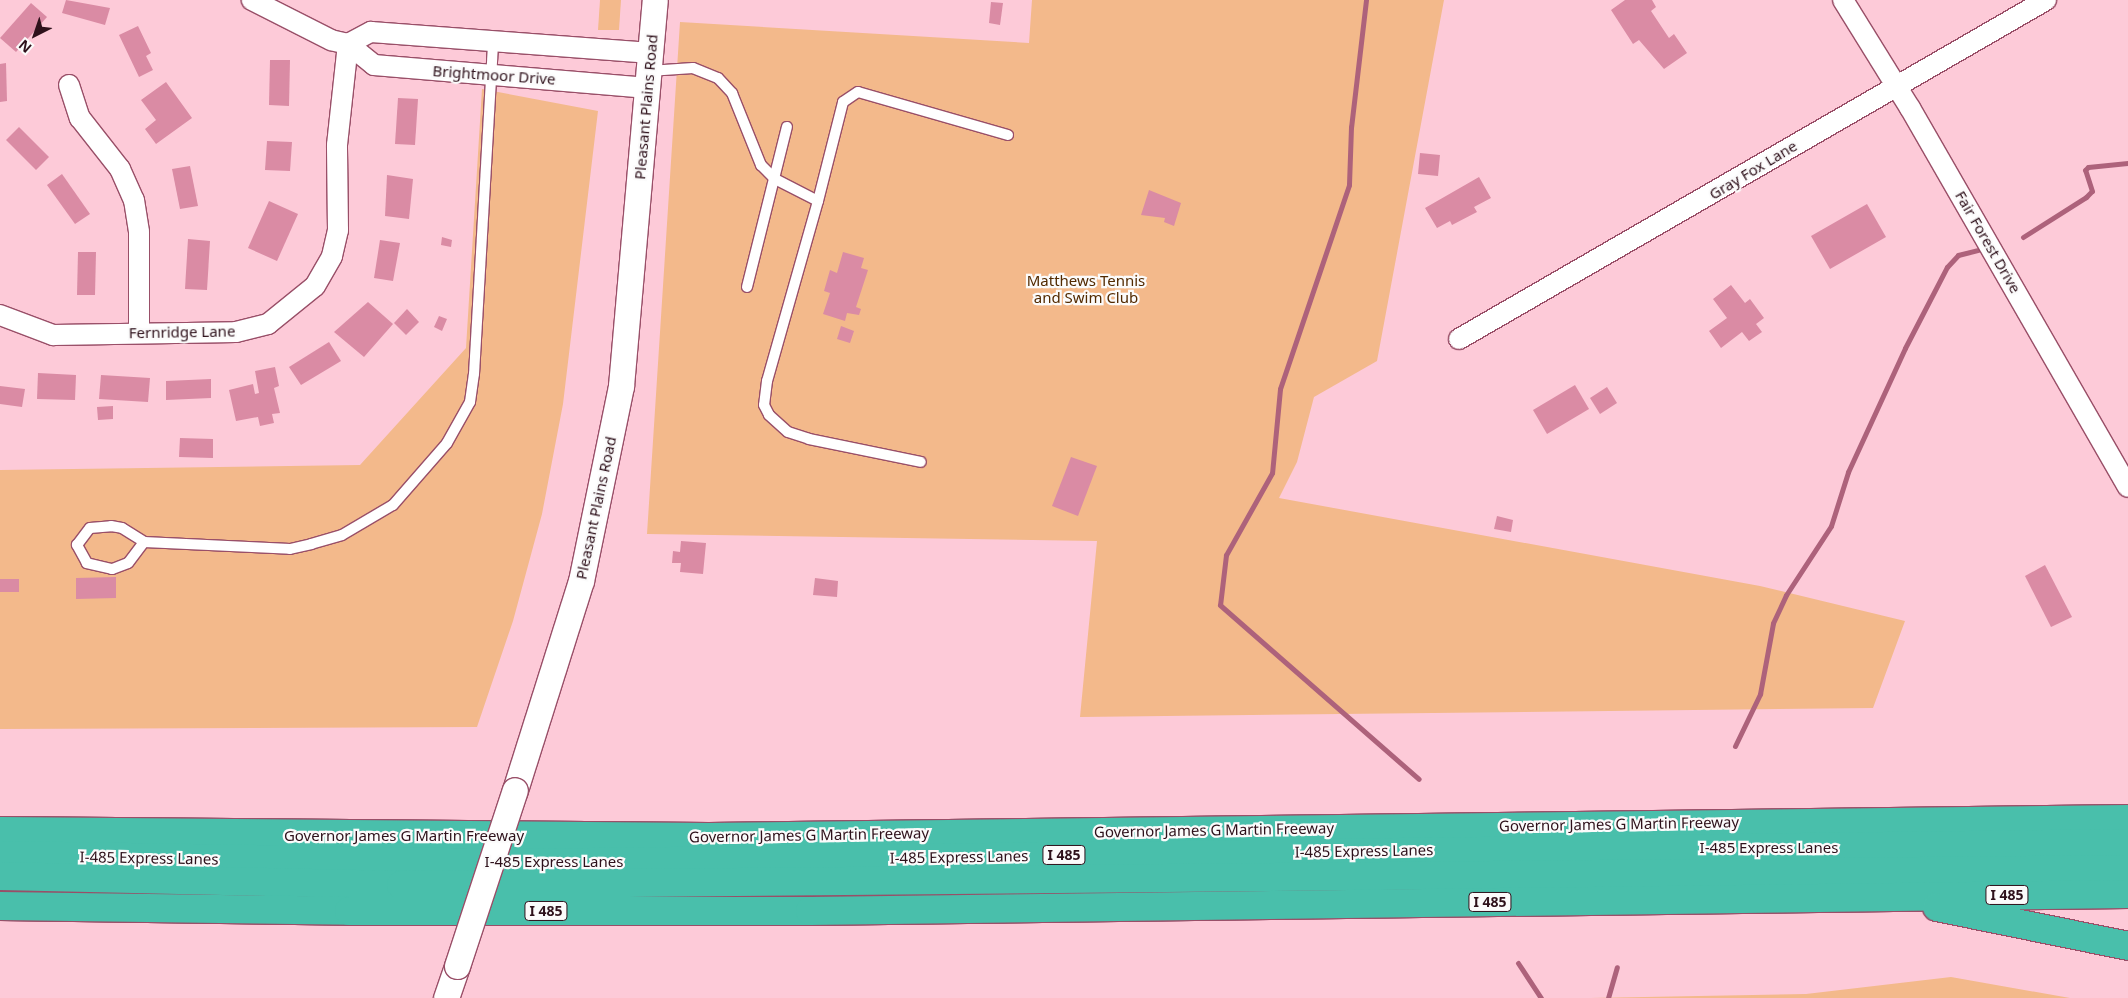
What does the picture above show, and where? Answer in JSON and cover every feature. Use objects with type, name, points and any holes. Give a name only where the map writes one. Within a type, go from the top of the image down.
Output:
[{"type":"highway","name":"Governor James G Martin Freeway","points":[[0,831],[391,837],[709,837],[2128,819]]},
{"type":"highway","points":[[391,837],[630,861]]},
{"type":"highway","name":"I-485 Express Lanes","points":[[0,855],[630,861],[2128,843]]},
{"type":"highway","name":"I-485 Express Lanes","points":[[0,876],[401,885],[2128,869]]},
{"type":"highway","points":[[1092,907],[1282,878]]},
{"type":"highway","name":"I 485","points":[[0,906],[349,912],[1092,907],[2128,894]]},
{"type":"highway","points":[[1887,896],[2128,946]]},
{"type":"street","name":"Brightmoor Drive","points":[[252,0],[331,40],[348,44],[374,65],[491,74],[649,71]]},
{"type":"street","name":"Pleasant Plains Road","points":[[446,998],[515,790],[581,581],[605,476],[621,386],[655,0]]},
{"type":"street","name":"Fair Forest Drive","points":[[1842,0],[1895,85],[2128,487]]},
{"type":"street","name":"Gray Fox Lane","points":[[1459,339],[1667,222],[1895,85],[2046,0]]},
{"type":"street","points":[[348,44],[372,32],[493,43],[649,71]]},
{"type":"street","name":"Fernridge Lane","points":[[0,315],[53,335],[253,329],[283,315],[314,286],[332,256],[338,230],[337,145],[348,44]]},
{"type":"street","points":[[69,85],[80,118],[120,169],[134,200],[139,232],[139,333]]},
{"type":"lane","points":[[144,542],[128,563],[112,569],[87,563],[77,545],[90,528],[110,526],[127,530],[144,542],[290,549],[342,535],[393,506],[447,443],[470,402],[474,374],[493,43]]},
{"type":"lane","points":[[649,71],[693,68],[718,78],[732,94],[761,165],[775,179],[818,201]]},
{"type":"lane","points":[[921,462],[788,432],[776,423],[764,405],[767,381],[818,201],[843,102],[858,92],[1008,136]]},
{"type":"lane","points":[[747,288],[787,127]]},
{"type":"green space","points":[[600,0],[621,0],[619,30],[598,30]]},
{"type":"green space","name":"Matthews Tennis and Swim Club","points":[[1032,0],[1444,0],[1377,361],[1314,397],[1297,462],[1279,498],[1760,586],[1905,621],[1873,708],[1080,717],[1097,541],[647,534],[680,22],[1029,43]]},
{"type":"green space","points":[[482,89],[598,111],[563,404],[542,514],[513,621],[477,727],[0,729],[0,470],[360,465],[466,348]]},
{"type":"green space","points":[[1951,977],[2070,998],[1590,998],[1806,994]]},
{"type":"building","points":[[66,0],[110,8],[105,25],[62,13]]},
{"type":"building","points":[[1625,0],[1652,0],[1656,7],[1651,11],[1669,38],[1674,34],[1687,53],[1664,69],[1639,40],[1633,44],[1611,10]]},
{"type":"building","points":[[991,2],[1003,3],[1000,25],[989,23]]},
{"type":"building","points":[[31,3],[47,17],[16,52],[0,38]]},
{"type":"building","points":[[138,26],[151,53],[146,56],[153,70],[139,77],[119,35]]},
{"type":"building","points":[[270,60],[290,60],[289,106],[269,105]]},
{"type":"building","points":[[6,63],[7,101],[0,102],[0,64]]},
{"type":"building","points":[[166,82],[192,118],[156,144],[145,129],[156,120],[141,100]]},
{"type":"building","points":[[398,98],[418,99],[415,145],[395,144]]},
{"type":"building","points":[[19,127],[49,157],[36,170],[6,140]]},
{"type":"building","points":[[267,141],[292,142],[290,171],[265,170]]},
{"type":"building","points":[[1420,153],[1440,155],[1438,176],[1418,174]]},
{"type":"building","points":[[190,166],[198,206],[180,209],[172,169]]},
{"type":"building","points":[[62,174],[90,214],[75,224],[47,185]]},
{"type":"building","points":[[387,175],[413,179],[409,219],[385,216]]},
{"type":"building","points":[[1479,177],[1491,198],[1474,207],[1477,212],[1452,225],[1450,221],[1437,228],[1425,208]]},
{"type":"building","points":[[1149,190],[1181,203],[1174,226],[1164,222],[1165,218],[1141,215]]},
{"type":"building","points":[[269,201],[298,214],[277,261],[248,248]]},
{"type":"building","points":[[1867,204],[1886,237],[1830,269],[1811,236]]},
{"type":"building","points":[[442,237],[452,240],[451,247],[441,245]]},
{"type":"building","points":[[188,239],[210,241],[207,290],[185,289]]},
{"type":"building","points":[[380,240],[400,243],[393,281],[374,278]]},
{"type":"building","points":[[78,252],[96,252],[95,295],[77,295]]},
{"type":"building","points":[[843,252],[864,258],[861,268],[868,270],[856,307],[861,309],[859,315],[847,313],[845,321],[823,314],[830,293],[824,291],[830,270],[837,273]]},
{"type":"building","points":[[1731,285],[1745,303],[1750,299],[1764,318],[1756,324],[1762,332],[1749,341],[1742,332],[1721,348],[1709,331],[1727,318],[1713,299]]},
{"type":"building","points":[[368,302],[393,324],[364,357],[334,332]]},
{"type":"building","points":[[407,309],[419,322],[406,335],[394,323]]},
{"type":"building","points":[[439,316],[447,319],[442,331],[434,327]]},
{"type":"building","points":[[841,326],[854,331],[850,343],[837,339]]},
{"type":"building","points":[[329,342],[341,361],[301,385],[289,367]]},
{"type":"building","points":[[275,367],[279,386],[274,388],[280,413],[272,414],[274,423],[260,426],[258,417],[236,421],[229,390],[253,384],[255,394],[259,393],[255,371]]},
{"type":"building","points":[[38,373],[76,375],[75,400],[37,399]]},
{"type":"building","points":[[101,375],[150,378],[148,402],[99,399]]},
{"type":"building","points":[[211,379],[211,398],[166,400],[166,381]]},
{"type":"building","points":[[1575,385],[1589,409],[1547,434],[1533,410]]},
{"type":"building","points":[[0,386],[25,389],[22,407],[0,404]]},
{"type":"building","points":[[1607,387],[1617,403],[1600,414],[1590,398]]},
{"type":"building","points":[[113,406],[113,419],[98,420],[97,407]]},
{"type":"building","points":[[180,438],[213,439],[213,458],[179,457]]},
{"type":"building","points":[[1071,457],[1097,466],[1078,516],[1052,506]]},
{"type":"building","points":[[1497,516],[1513,520],[1511,532],[1494,529]]},
{"type":"building","points":[[681,541],[706,543],[703,574],[680,572],[681,563],[672,563],[673,551],[680,552]]},
{"type":"building","points":[[2045,565],[2072,617],[2051,627],[2025,576]]},
{"type":"building","points":[[116,577],[116,598],[76,599],[76,578]]},
{"type":"building","points":[[815,578],[838,581],[837,597],[813,595]]},
{"type":"building","points":[[0,579],[19,579],[19,592],[0,592]]},
{"type":"waterway","points":[[1366,0],[1351,127],[1349,185],[1280,389],[1272,473],[1226,555],[1220,605],[1419,779]]},
{"type":"waterway","points":[[2023,237],[2086,197],[2092,191],[2085,170],[2088,167],[2128,163]]},
{"type":"waterway","points":[[1735,746],[1760,694],[1773,623],[1786,595],[1831,526],[1848,472],[1905,348],[1947,267],[1958,255],[1978,250]]},
{"type":"waterway","points":[[1518,963],[1541,998]]},
{"type":"waterway","points":[[1608,998],[1617,967]]}]
